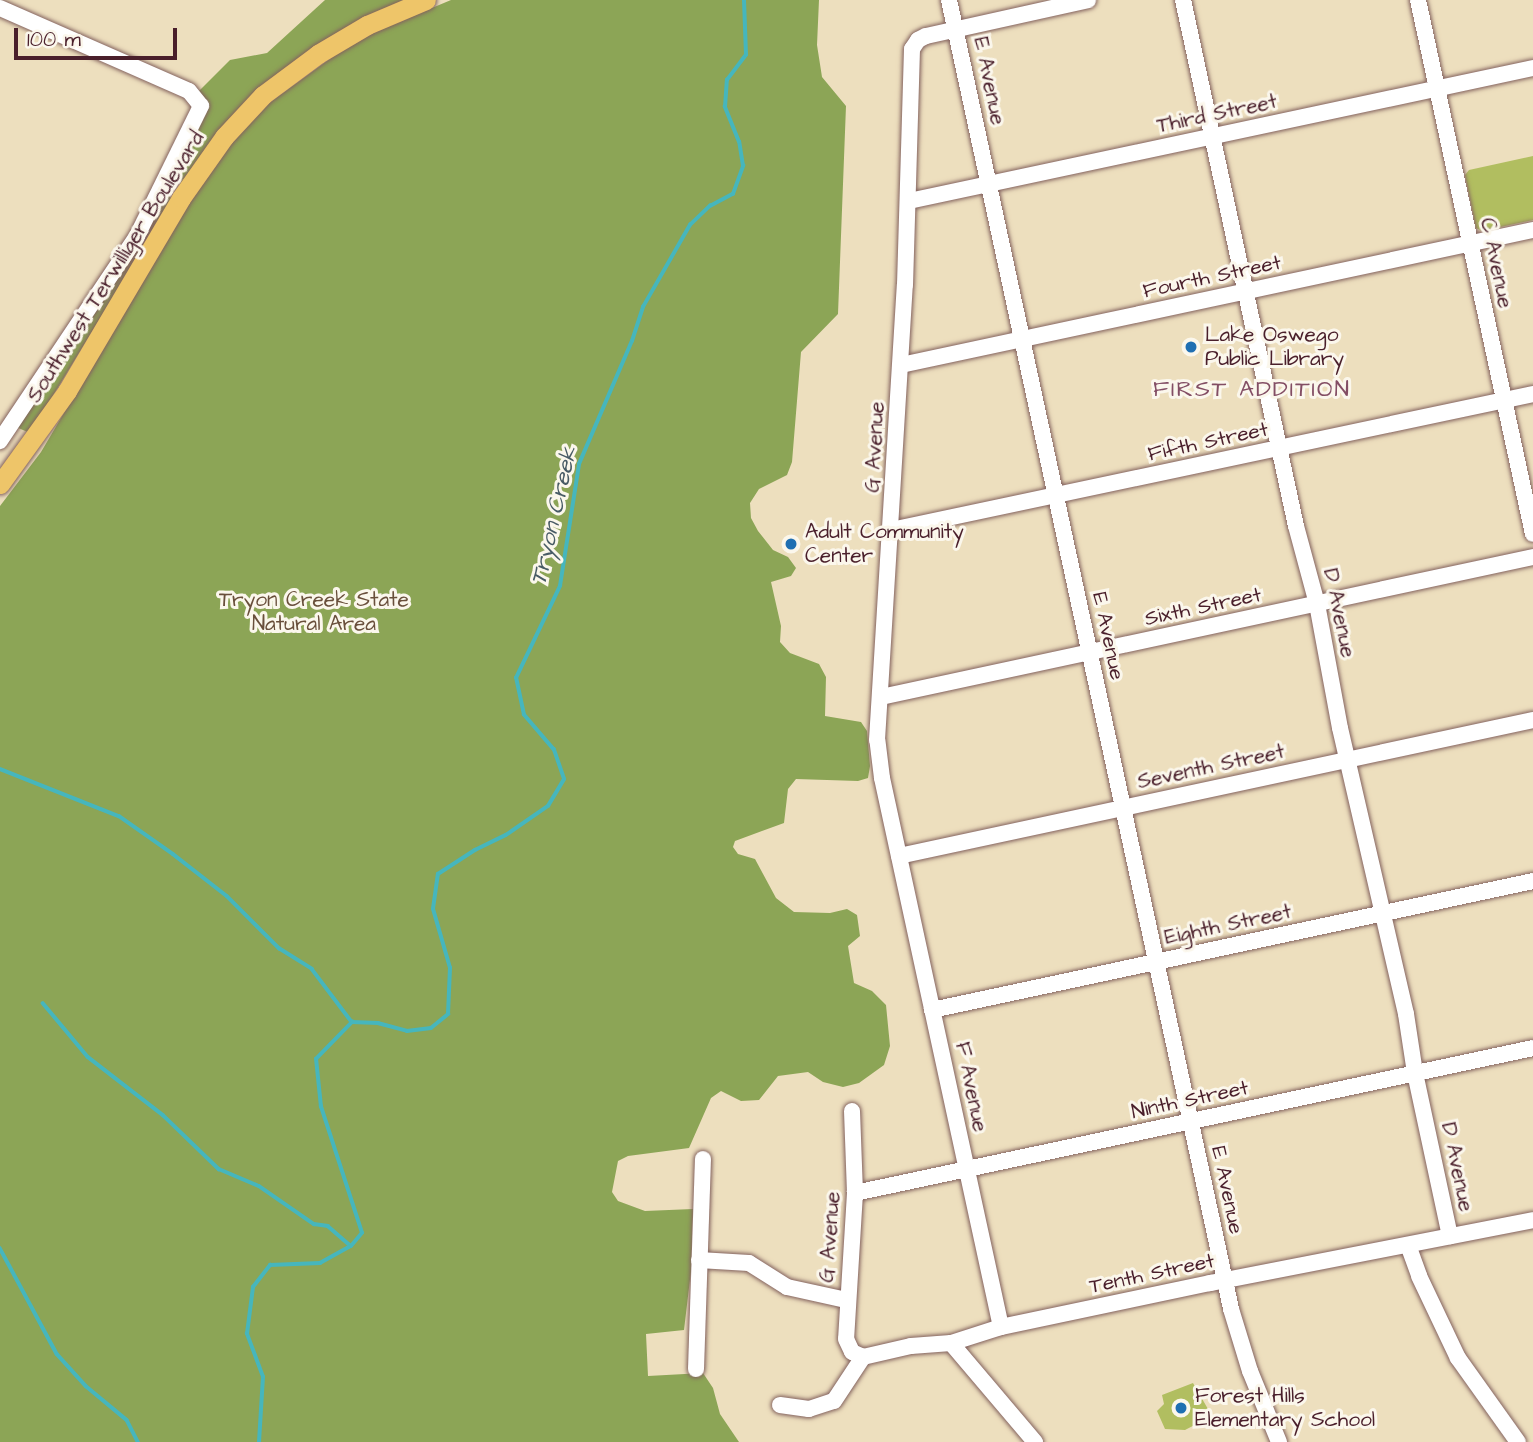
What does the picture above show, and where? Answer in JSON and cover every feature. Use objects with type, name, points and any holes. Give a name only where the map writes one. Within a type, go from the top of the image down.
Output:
[{"type":"main road","name":"Southwest Terwilliger Boulevard","points":[[0,484],[29,447],[66,391],[181,198],[224,137],[263,94],[318,54],[367,25],[426,0]]},
{"type":"street","name":"E Avenue","points":[[950,0],[1225,1280],[1250,1371],[1279,1442]]},
{"type":"street","points":[[956,28],[1088,0]]},
{"type":"street","name":"D Avenue","points":[[1183,0],[1215,136],[1223,188],[1248,291],[1296,526],[1317,604],[1450,1236]]},
{"type":"street","name":"C Avenue","points":[[1418,0],[1533,534]]},
{"type":"street","points":[[0,8],[189,91],[199,101],[200,110],[154,204],[130,246],[3,431],[29,447]]},
{"type":"street","name":"G Avenue","points":[[899,856],[878,752],[909,201],[912,49],[918,40],[956,28]]},
{"type":"street","name":"Third Street","points":[[909,201],[1533,68]]},
{"type":"street","name":"Fourth Street","points":[[901,365],[1533,230]]},
{"type":"street","name":"Fifth Street","points":[[891,530],[1533,394]]},
{"type":"street","name":"Sixth Street","points":[[881,697],[1533,557]]},
{"type":"street","name":"Seventh Street","points":[[899,856],[1533,720]]},
{"type":"street","name":"F Avenue","points":[[899,856],[1002,1327]]},
{"type":"street","name":"Eighth Street","points":[[932,1010],[1533,881]]},
{"type":"street","name":"Ninth Street","points":[[855,1193],[1533,1048]]},
{"type":"street","name":"G Avenue","points":[[852,1111],[855,1193],[846,1300],[848,1345],[852,1352],[863,1357]]},
{"type":"street","points":[[696,1369],[704,1159]]},
{"type":"street","name":"Tenth Street","points":[[863,1357],[911,1346],[951,1343],[1002,1327],[1533,1220]]},
{"type":"street","points":[[1408,1245],[1419,1276],[1458,1357],[1518,1442]]},
{"type":"street","points":[[699,1260],[749,1263],[787,1287],[846,1300]]},
{"type":"street","points":[[951,1343],[1035,1442]]},
{"type":"street","points":[[780,1405],[809,1409],[834,1401],[863,1357]]},
{"type":"green space","points":[[325,0],[407,0],[327,39],[180,186],[194,96],[230,60],[267,53]]},
{"type":"green space","name":"Tryon Creek State Natural Area","points":[[451,0],[819,0],[817,45],[822,77],[846,106],[838,314],[801,352],[792,462],[787,475],[759,489],[750,503],[751,518],[758,531],[773,550],[788,557],[796,568],[791,576],[771,582],[781,626],[780,642],[790,653],[819,664],[826,677],[825,716],[861,722],[867,731],[870,766],[868,778],[858,781],[796,779],[788,789],[784,823],[735,841],[733,847],[738,854],[755,859],[776,898],[794,912],[830,913],[847,909],[857,915],[860,936],[848,946],[854,983],[872,991],[886,1005],[890,1046],[884,1065],[859,1083],[843,1087],[823,1082],[808,1072],[778,1076],[759,1100],[741,1101],[721,1091],[711,1098],[689,1148],[628,1156],[618,1161],[612,1192],[618,1201],[645,1211],[693,1209],[691,1271],[684,1330],[646,1334],[648,1376],[703,1373],[713,1388],[720,1414],[739,1442],[0,1442],[0,506],[41,452],[203,177],[228,143],[261,109],[338,53],[377,31]]},
{"type":"green space","points":[[1533,156],[1533,220],[1482,231],[1476,228],[1465,175],[1469,170]]},
{"type":"green space","points":[[164,194],[173,199],[30,433],[16,427]]},
{"type":"green space","points":[[1193,1383],[1212,1416],[1185,1430],[1165,1429],[1157,1411],[1164,1404],[1162,1395]]},
{"type":"waterway","name":"Tryon Creek","points":[[259,1442],[263,1377],[247,1334],[253,1287],[270,1265],[320,1263],[351,1246],[362,1233],[321,1107],[316,1059],[352,1022],[378,1023],[407,1031],[431,1028],[448,1014],[450,968],[433,909],[438,874],[475,850],[506,835],[548,806],[564,779],[554,750],[524,715],[516,678],[560,586],[579,464],[632,341],[643,307],[690,225],[710,206],[733,194],[743,166],[739,142],[725,107],[727,80],[746,55],[744,0]]},
{"type":"waterway","points":[[0,769],[119,816],[173,854],[227,896],[279,948],[312,969],[352,1022]]},
{"type":"waterway","points":[[43,1003],[88,1057],[163,1115],[219,1169],[259,1186],[314,1224],[328,1226],[351,1246]]},
{"type":"waterway","points":[[0,1248],[57,1354],[86,1386],[127,1420],[138,1442]]},
{"type":"place","name":"Lake Oswego Public Library","points":[[1191,347]]},
{"type":"place","name":"Adult Community Center","points":[[791,544]]},
{"type":"place","name":"Forest Hills Elementary School","points":[[1181,1408]]},
{"type":"district","name":"FIRST ADDITION","points":[[1252,389]]}]
